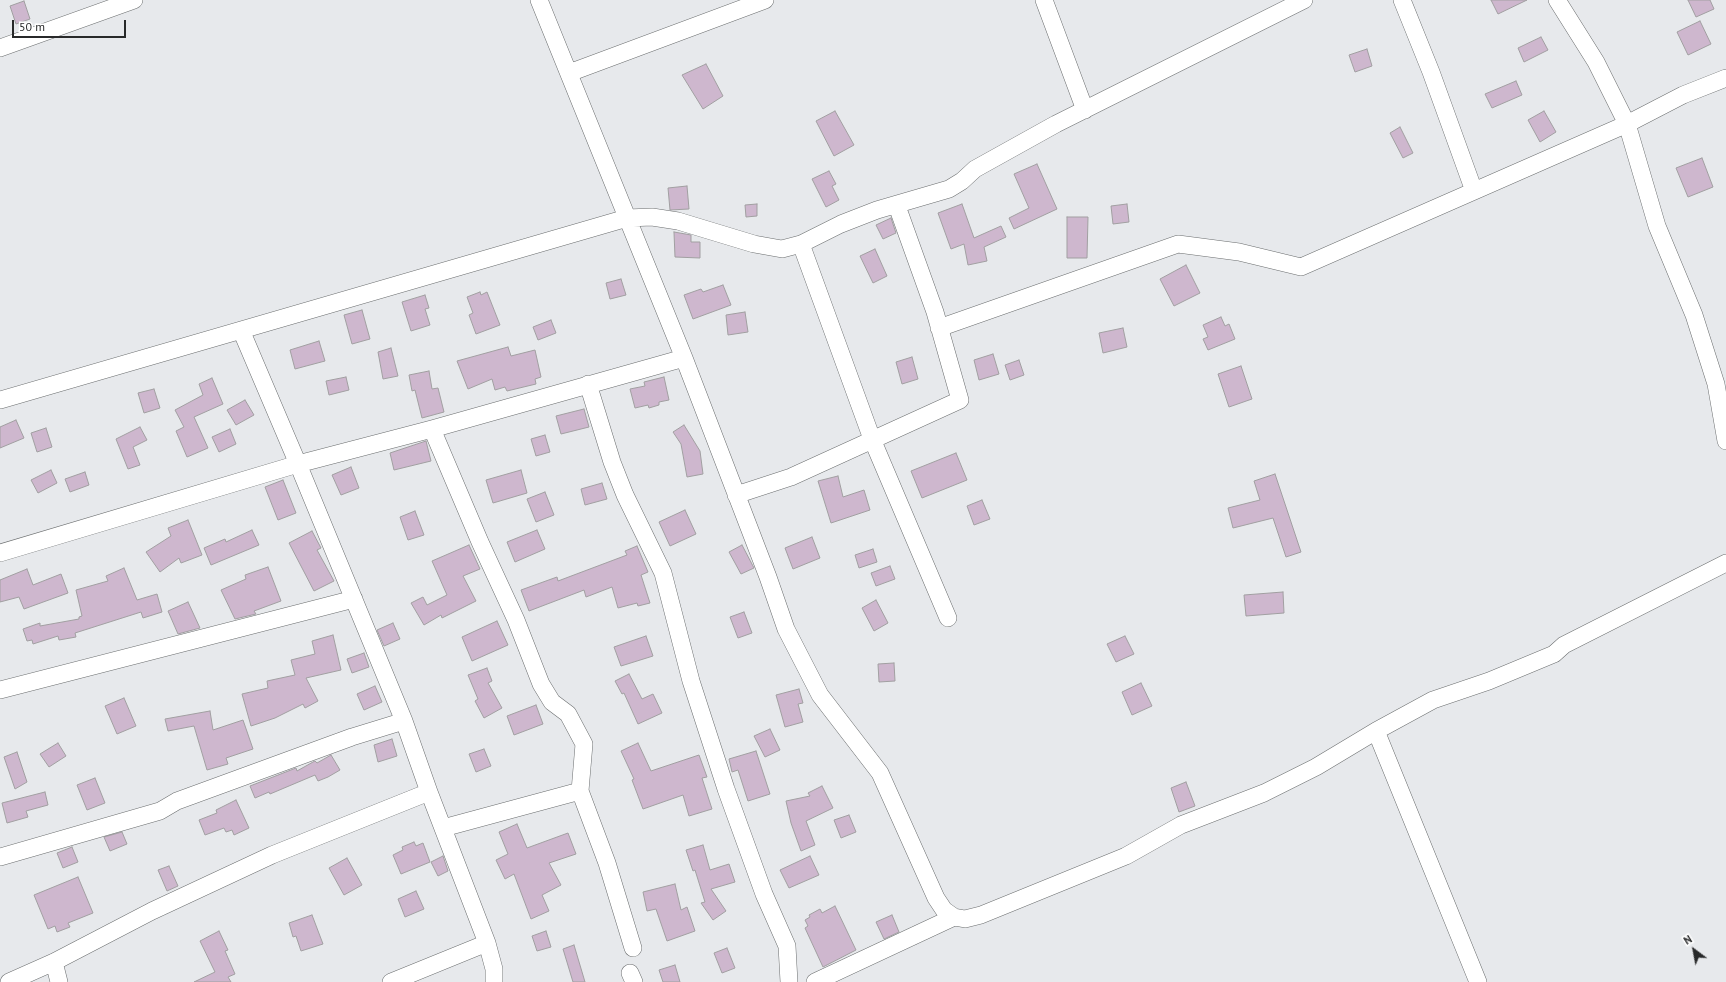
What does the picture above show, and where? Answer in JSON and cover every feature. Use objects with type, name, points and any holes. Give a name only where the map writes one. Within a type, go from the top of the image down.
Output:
[{"type":"street","points":[[0,48],[134,0]]},
{"type":"street","points":[[539,0],[684,358],[786,629],[820,694],[880,773],[936,898],[944,910],[954,917],[965,919],[982,915],[1126,856],[1182,825],[1264,793],[1303,773],[1433,700],[1489,681],[1554,654],[1564,645],[1726,563]]},
{"type":"street","points":[[569,73],[765,0]]},
{"type":"street","points":[[1044,0],[1085,110]]},
{"type":"street","points":[[0,400],[627,218],[652,217],[678,221],[754,244],[782,249],[800,244],[841,224],[877,210],[896,206],[949,189],[962,181],[975,169],[1085,110],[1304,0]]},
{"type":"street","points":[[1402,0],[1431,72],[1474,191]]},
{"type":"street","points":[[1557,0],[1596,62],[1627,124],[1656,226],[1694,315],[1716,384],[1726,441]]},
{"type":"street","points":[[939,328],[1178,244],[1239,252],[1301,267],[1627,124],[1684,95],[1726,78]]},
{"type":"street","points":[[736,495],[791,477],[960,400],[939,328],[896,206]]},
{"type":"street","points":[[800,244],[872,439],[948,618]]},
{"type":"street","points":[[241,330],[404,721],[429,792],[487,943],[494,969],[494,982]]},
{"type":"street","points":[[0,553],[298,464],[432,429],[684,358]]},
{"type":"street","points":[[588,384],[612,462],[625,495],[662,573],[691,681],[726,789],[764,894],[787,946],[789,982]]},
{"type":"street","points":[[432,429],[480,542],[516,620],[541,684],[552,702],[568,714],[584,744],[580,791],[606,863],[633,948]]},
{"type":"street","points":[[0,690],[354,599]]},
{"type":"street","points":[[0,857],[155,812],[177,801],[352,737],[404,721]]},
{"type":"street","points":[[1376,731],[1478,982]]},
{"type":"street","points":[[443,828],[580,791]]},
{"type":"street","points":[[9,982],[54,962],[152,911],[272,855],[429,792]]},
{"type":"street","points":[[815,982],[954,917]]},
{"type":"street","points":[[391,982],[487,943]]},
{"type":"street","points":[[54,962],[59,982]]},
{"type":"building","points":[[1491,0],[1527,0],[1498,14]]},
{"type":"building","points":[[1688,0],[1710,0],[1714,9],[1696,17]]},
{"type":"building","points":[[24,1],[30,19],[16,24],[10,6]]},
{"type":"building","points":[[1700,21],[1711,44],[1688,55],[1677,32]]},
{"type":"building","points":[[1541,37],[1548,50],[1524,62],[1518,48]]},
{"type":"building","points":[[1367,49],[1372,66],[1355,72],[1349,55]]},
{"type":"building","points":[[706,64],[723,96],[703,109],[682,75]]},
{"type":"building","points":[[1516,81],[1522,95],[1492,108],[1485,94]]},
{"type":"building","points":[[835,111],[854,145],[834,156],[816,121]]},
{"type":"building","points":[[1544,111],[1556,132],[1540,142],[1528,120]]},
{"type":"building","points":[[1400,127],[1413,153],[1403,158],[1390,133]]},
{"type":"building","points":[[1702,158],[1713,187],[1688,197],[1676,168]]},
{"type":"building","points":[[1037,164],[1057,209],[1014,229],[1009,218],[1029,208],[1014,174]]},
{"type":"building","points":[[829,171],[836,184],[832,186],[839,200],[826,207],[812,179]]},
{"type":"building","points":[[687,186],[689,209],[670,210],[668,188]]},
{"type":"building","points":[[757,204],[757,216],[746,217],[745,205]]},
{"type":"building","points":[[962,204],[974,238],[1001,226],[1006,237],[984,247],[987,261],[968,265],[964,244],[951,249],[938,213]]},
{"type":"building","points":[[1127,204],[1129,222],[1113,224],[1111,206]]},
{"type":"building","points":[[1067,217],[1088,217],[1087,258],[1067,258]]},
{"type":"building","points":[[891,218],[896,233],[883,239],[876,225]]},
{"type":"building","points":[[674,232],[691,235],[691,242],[700,242],[700,258],[675,257]]},
{"type":"building","points":[[875,249],[887,276],[873,283],[860,256]]},
{"type":"building","points":[[1186,265],[1200,293],[1174,306],[1160,279]]},
{"type":"building","points":[[621,279],[626,295],[610,299],[606,283]]},
{"type":"building","points":[[723,285],[731,305],[693,319],[684,295],[701,289],[703,292]]},
{"type":"building","points":[[480,292],[481,295],[487,292],[500,325],[476,334],[469,315],[473,313],[467,297]]},
{"type":"building","points":[[425,295],[429,308],[425,309],[430,325],[411,331],[402,302]]},
{"type":"building","points":[[362,310],[370,339],[352,344],[344,315]]},
{"type":"building","points":[[745,312],[748,332],[728,335],[726,315]]},
{"type":"building","points":[[1221,317],[1225,326],[1229,324],[1235,339],[1208,350],[1203,339],[1208,337],[1203,325]]},
{"type":"building","points":[[551,320],[556,333],[538,340],[533,327]]},
{"type":"building","points":[[1123,328],[1127,347],[1103,353],[1099,333]]},
{"type":"building","points":[[319,341],[325,361],[295,369],[290,350]]},
{"type":"building","points":[[508,347],[511,356],[535,350],[541,377],[535,379],[536,384],[507,391],[505,387],[495,390],[492,379],[468,389],[457,361]]},
{"type":"building","points":[[391,348],[398,376],[383,379],[378,352]]},
{"type":"building","points":[[993,354],[999,374],[979,380],[974,360]]},
{"type":"building","points":[[912,357],[918,379],[902,384],[896,362]]},
{"type":"building","points":[[1019,360],[1024,375],[1010,380],[1005,365]]},
{"type":"building","points":[[1241,366],[1252,399],[1229,407],[1218,374]]},
{"type":"building","points":[[429,371],[432,389],[438,388],[444,412],[422,418],[415,390],[412,391],[409,375]]},
{"type":"building","points":[[346,377],[349,390],[329,395],[326,381]]},
{"type":"building","points":[[664,377],[669,400],[659,402],[659,405],[649,408],[648,405],[635,408],[630,389],[645,386],[644,382]]},
{"type":"building","points":[[212,378],[223,404],[194,417],[208,448],[187,457],[176,431],[184,427],[175,410],[203,395],[199,384]]},
{"type":"building","points":[[154,389],[160,408],[144,413],[138,393]]},
{"type":"building","points":[[245,400],[254,415],[236,425],[227,410]]},
{"type":"building","points":[[584,409],[589,427],[561,434],[556,416]]},
{"type":"building","points":[[16,420],[24,438],[0,448],[0,427]]},
{"type":"building","points":[[684,425],[700,451],[703,474],[687,477],[681,444],[673,432]]},
{"type":"building","points":[[140,427],[147,440],[133,447],[140,465],[128,469],[116,439]]},
{"type":"building","points":[[46,428],[52,447],[37,452],[31,433]]},
{"type":"building","points":[[230,429],[236,444],[219,452],[212,437]]},
{"type":"building","points":[[545,435],[550,452],[536,456],[531,439]]},
{"type":"building","points":[[426,441],[431,461],[394,470],[390,453]]},
{"type":"building","points":[[956,453],[967,480],[922,498],[911,471]]},
{"type":"building","points":[[351,467],[359,488],[341,495],[332,475]]},
{"type":"building","points":[[51,470],[57,483],[38,493],[31,480]]},
{"type":"building","points":[[521,470],[527,493],[493,503],[486,480]]},
{"type":"building","points":[[85,472],[89,485],[70,492],[65,479]]},
{"type":"building","points":[[1275,474],[1301,552],[1286,557],[1273,518],[1233,528],[1228,508],[1260,500],[1254,481]]},
{"type":"building","points":[[838,476],[843,497],[864,490],[870,510],[831,523],[818,481]]},
{"type":"building","points":[[283,480],[296,513],[278,520],[265,487]]},
{"type":"building","points":[[602,483],[607,499],[585,505],[581,489]]},
{"type":"building","points":[[545,492],[554,515],[536,522],[527,499]]},
{"type":"building","points":[[982,500],[990,519],[974,525],[967,506]]},
{"type":"building","points":[[685,510],[696,534],[670,546],[659,522]]},
{"type":"building","points":[[415,511],[424,535],[408,540],[400,517]]},
{"type":"building","points":[[188,520],[202,555],[181,563],[179,558],[160,572],[146,552],[171,536],[168,528]]},
{"type":"building","points":[[252,530],[259,545],[211,565],[204,548],[225,539],[226,542]]},
{"type":"building","points":[[537,530],[545,549],[515,562],[507,542]]},
{"type":"building","points":[[312,531],[321,548],[317,550],[334,581],[314,591],[289,543]]},
{"type":"building","points":[[812,537],[820,558],[793,569],[785,548]]},
{"type":"building","points":[[469,545],[480,569],[463,576],[476,601],[442,618],[441,615],[424,625],[411,603],[423,597],[427,605],[447,595],[432,561]]},
{"type":"building","points":[[742,545],[754,568],[741,574],[729,552]]},
{"type":"building","points":[[637,546],[648,572],[641,575],[650,603],[638,606],[637,603],[618,608],[612,587],[586,597],[584,590],[529,611],[521,590],[557,577],[558,581],[627,555],[625,551]]},
{"type":"building","points":[[873,549],[877,562],[859,568],[855,555]]},
{"type":"building","points":[[890,566],[895,579],[876,586],[871,573]]},
{"type":"building","points":[[268,567],[281,601],[254,611],[256,614],[235,619],[221,590],[246,579],[245,575]]},
{"type":"building","points":[[124,568],[137,600],[157,594],[162,612],[143,618],[141,612],[75,633],[76,637],[59,640],[58,636],[33,644],[32,640],[27,641],[23,629],[40,623],[40,626],[79,619],[79,617],[82,616],[76,590],[108,581],[106,576]]},
{"type":"building","points":[[27,569],[33,585],[61,574],[68,593],[24,609],[19,597],[0,602],[0,580]]},
{"type":"building","points":[[1283,592],[1284,613],[1246,616],[1244,595]]},
{"type":"building","points":[[876,600],[888,623],[874,631],[862,608]]},
{"type":"building","points":[[188,602],[200,628],[178,634],[168,611]]},
{"type":"building","points":[[744,612],[752,633],[738,638],[730,617]]},
{"type":"building","points":[[497,621],[508,645],[472,661],[462,637]]},
{"type":"building","points":[[393,623],[400,639],[384,646],[377,630]]},
{"type":"building","points":[[333,635],[341,670],[306,678],[318,701],[305,708],[303,704],[275,718],[251,726],[242,694],[268,688],[267,681],[295,675],[291,660],[315,654],[312,641]]},
{"type":"building","points":[[646,636],[653,656],[621,666],[614,647]]},
{"type":"building","points":[[1125,636],[1134,654],[1116,662],[1107,644]]},
{"type":"building","points":[[364,653],[369,667],[352,673],[347,659]]},
{"type":"building","points":[[894,663],[895,681],[879,682],[878,664]]},
{"type":"building","points":[[487,668],[492,681],[488,683],[502,708],[484,718],[475,701],[478,699],[468,675]]},
{"type":"building","points":[[629,674],[642,699],[653,694],[662,713],[638,724],[624,693],[622,694],[615,681]]},
{"type":"building","points":[[1141,683],[1152,706],[1132,715],[1122,692]]},
{"type":"building","points":[[375,686],[382,702],[364,710],[357,694]]},
{"type":"building","points":[[799,689],[803,703],[798,704],[803,722],[785,727],[776,695]]},
{"type":"building","points":[[124,698],[136,726],[117,734],[105,706]]},
{"type":"building","points":[[536,705],[543,724],[514,735],[507,716]]},
{"type":"building","points":[[210,711],[213,730],[243,720],[253,749],[226,758],[228,764],[207,770],[194,726],[168,731],[165,719]]},
{"type":"building","points":[[770,729],[780,750],[765,757],[754,736]]},
{"type":"building","points":[[392,739],[397,756],[378,762],[374,745]]},
{"type":"building","points":[[58,743],[66,756],[49,767],[40,754]]},
{"type":"building","points":[[638,743],[651,771],[699,755],[707,777],[702,778],[712,809],[689,816],[683,795],[643,809],[632,780],[634,779],[621,751]]},
{"type":"building","points":[[484,749],[491,766],[476,772],[469,754]]},
{"type":"building","points":[[756,751],[770,794],[748,801],[738,770],[732,772],[729,759]]},
{"type":"building","points":[[17,752],[27,782],[15,789],[4,757]]},
{"type":"building","points":[[331,755],[340,770],[328,777],[318,781],[315,775],[270,794],[269,792],[255,798],[250,786],[296,768],[297,771],[315,761],[317,763]]},
{"type":"building","points":[[95,778],[105,803],[87,810],[77,785]]},
{"type":"building","points":[[1186,782],[1195,806],[1179,812],[1171,788]]},
{"type":"building","points":[[822,786],[833,808],[806,821],[815,845],[801,851],[791,823],[786,801],[810,796],[808,793]]},
{"type":"building","points":[[45,792],[48,805],[26,811],[28,817],[7,823],[2,803]]},
{"type":"building","points":[[236,800],[249,828],[234,835],[232,830],[226,832],[224,828],[205,835],[199,820],[217,813],[216,810]]},
{"type":"building","points":[[849,815],[856,832],[841,838],[834,820]]},
{"type":"building","points":[[517,824],[527,848],[568,833],[576,854],[549,863],[561,885],[542,895],[549,911],[531,919],[514,874],[505,879],[496,860],[508,854],[499,832]]},
{"type":"building","points":[[122,832],[127,844],[110,851],[104,837]]},
{"type":"building","points":[[414,842],[416,846],[423,843],[430,862],[401,874],[393,855],[403,850],[402,847]]},
{"type":"building","points":[[703,845],[710,870],[729,864],[735,882],[711,889],[726,911],[713,920],[701,903],[705,902],[695,870],[693,871],[686,850]]},
{"type":"building","points":[[72,847],[78,862],[63,868],[57,853]]},
{"type":"building","points":[[443,856],[448,871],[438,876],[431,862]]},
{"type":"building","points":[[810,856],[819,875],[789,888],[780,870]]},
{"type":"building","points":[[347,858],[362,885],[344,895],[329,868]]},
{"type":"building","points":[[169,866],[178,886],[167,891],[158,870]]},
{"type":"building","points":[[78,877],[93,913],[68,923],[70,927],[57,932],[55,926],[48,929],[34,895]]},
{"type":"building","points":[[675,884],[681,910],[687,907],[695,931],[667,941],[656,909],[647,911],[643,892]]},
{"type":"building","points":[[416,891],[424,909],[405,917],[398,899]]},
{"type":"building","points":[[835,906],[856,950],[823,967],[805,928],[808,926],[805,920],[810,917],[809,915],[820,909],[822,913]]},
{"type":"building","points":[[312,915],[323,944],[301,951],[296,936],[293,937],[289,923]]},
{"type":"building","points":[[892,915],[899,932],[884,939],[876,922]]},
{"type":"building","points":[[219,931],[228,950],[225,951],[235,974],[228,977],[231,982],[194,982],[215,972],[200,941]]},
{"type":"building","points":[[546,931],[551,947],[537,951],[532,936]]},
{"type":"building","points":[[574,945],[585,982],[573,982],[563,949]]},
{"type":"building","points":[[727,948],[735,968],[722,973],[714,953]]},
{"type":"building","points":[[675,965],[680,982],[663,982],[659,970]]}]
